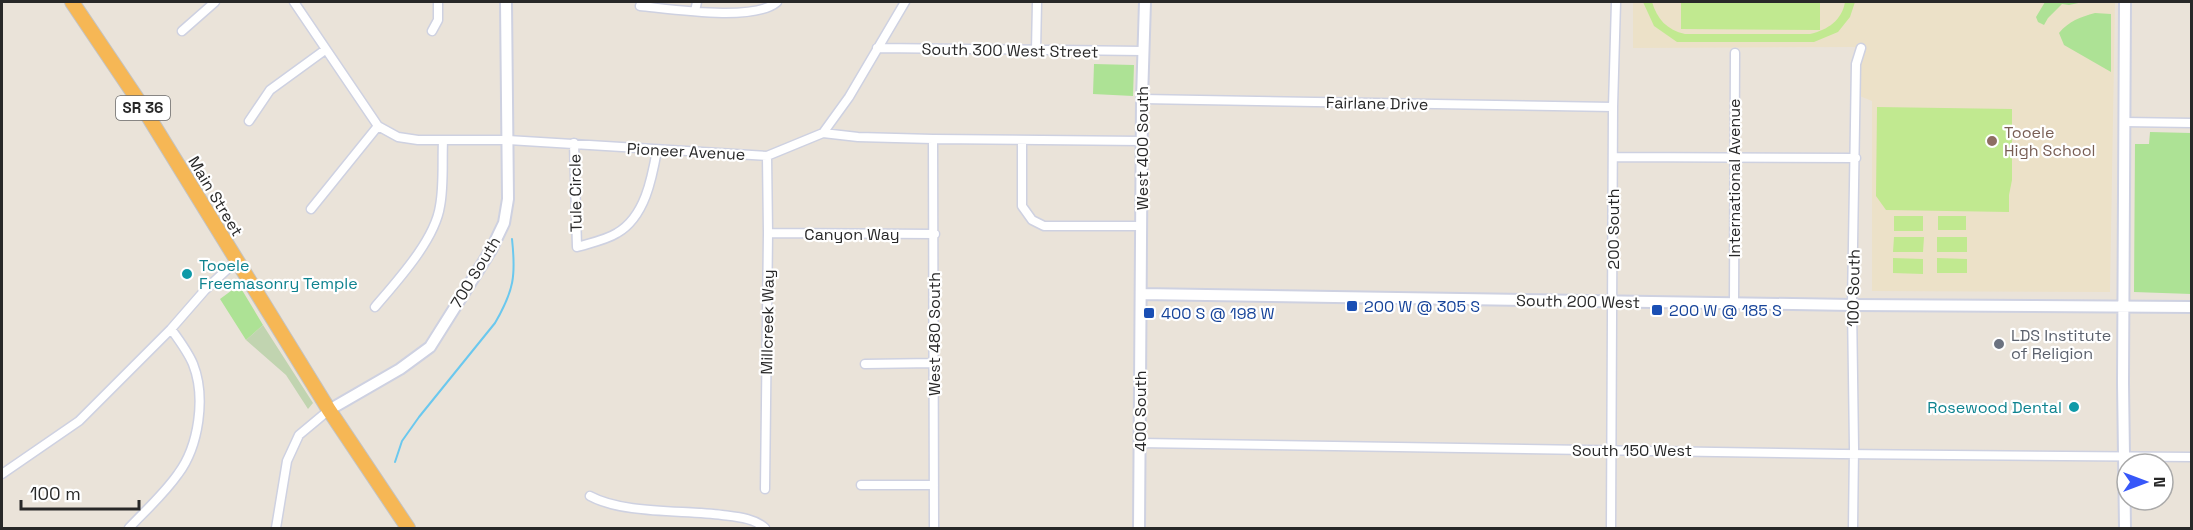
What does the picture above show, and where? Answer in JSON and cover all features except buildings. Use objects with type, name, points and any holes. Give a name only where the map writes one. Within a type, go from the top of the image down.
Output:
[{"type":"highway","name":"Main Street","points":[[72,2],[140,102],[329,410],[408,528]]},
{"type":"street","points":[[182,31],[215,2]]},
{"type":"street","points":[[295,2],[378,126],[310,209]]},
{"type":"street","points":[[432,32],[438,20],[438,2]]},
{"type":"street","name":"700 South","points":[[329,410],[400,369],[430,347],[491,250],[504,222],[508,199],[506,2]]},
{"type":"street","points":[[640,6],[696,6],[745,13],[777,2]]},
{"type":"street","points":[[823,133],[849,98],[905,2]]},
{"type":"street","points":[[1036,51],[1037,2]]},
{"type":"street","name":"West 400 South","points":[[1141,294],[1145,2]]},
{"type":"street","name":"200 South","points":[[1611,528],[1613,107],[1616,2]]},
{"type":"street","points":[[2123,452],[2125,2]]},
{"type":"street","name":"South 300 West Street","points":[[877,48],[1143,51]]},
{"type":"street","name":"100 South","points":[[1853,528],[1852,305],[1856,64],[1861,48]]},
{"type":"street","points":[[249,121],[270,90],[325,50]]},
{"type":"street","name":"International Avenue","points":[[1734,303],[1735,53]]},
{"type":"street","name":"Fairlane Drive","points":[[1142,99],[1613,107]]},
{"type":"street","points":[[2124,122],[2192,123]]},
{"type":"street","name":"Pioneer Avenue","points":[[378,126],[398,137],[443,141],[507,140],[574,143],[767,156],[823,133],[858,137],[933,139],[1142,141]]},
{"type":"street","name":"West 480 South","points":[[933,139],[934,528]]},
{"type":"street","points":[[1022,140],[1022,206],[1032,220],[1044,226],[1141,226]]},
{"type":"street","points":[[375,307],[405,272],[434,227],[440,206],[443,141]]},
{"type":"street","name":"Tule Circle","points":[[574,143],[577,247],[618,233],[637,214],[651,186],[657,150]]},
{"type":"street","name":"Millcreek Way","points":[[765,489],[767,156]]},
{"type":"street","points":[[1613,157],[1856,158]]},
{"type":"street","name":"Canyon Way","points":[[768,233],[935,234]]},
{"type":"street","points":[[2,474],[79,421],[171,329],[205,290],[236,261]]},
{"type":"street","name":"South 200 West","points":[[1141,294],[1852,305],[2192,307]]},
{"type":"street","name":"400 South","points":[[1139,528],[1141,294]]},
{"type":"street","points":[[129,528],[178,474],[186,462],[195,433],[199,384],[193,364],[171,329]]},
{"type":"street","points":[[865,364],[934,363]]},
{"type":"street","points":[[276,528],[287,461],[299,435],[329,410]]},
{"type":"street","name":"South 150 West","points":[[1140,443],[1854,454],[2115,455]]},
{"type":"street","name":"South 150 West","points":[[2175,457],[2192,457]]},
{"type":"street","points":[[861,485],[934,485]]},
{"type":"street","points":[[590,496],[603,503],[629,508],[737,517],[758,521],[765,528]]},
{"type":"street","points":[[2125,512],[2125,528]]},
{"type":"shaded area","name":"Tooele High School","points":[[1633,2],[2115,2],[2110,292],[1872,291],[1872,101],[1855,94],[1855,47],[1633,48]]},
{"type":"green space","points":[[1643,2],[1652,2],[1664,23],[1673,30],[1685,34],[1810,34],[1823,30],[1833,23],[1841,14],[1845,2],[1855,2],[1850,17],[1838,32],[1814,42],[1677,42],[1654,26]]},
{"type":"green space","points":[[1681,2],[1820,2],[1820,30],[1681,29]]},
{"type":"green space","points":[[2045,2],[2083,2],[2062,4],[2044,25],[2038,22],[2036,17]]},
{"type":"green space","points":[[2095,13],[2111,14],[2111,72],[2064,45],[2059,33],[2075,20]]},
{"type":"green space","points":[[1094,64],[1134,65],[1133,96],[1093,94]]},
{"type":"green space","points":[[1877,107],[2012,109],[2012,180],[2009,212],[1886,210],[1876,196]]},
{"type":"green space","points":[[2150,132],[2191,133],[2191,294],[2134,292],[2135,144],[2149,144]]},
{"type":"green space","points":[[1894,216],[1923,216],[1923,231],[1894,231]]},
{"type":"green space","points":[[1938,216],[1966,216],[1966,230],[1938,230]]},
{"type":"green space","points":[[1894,237],[1924,237],[1923,252],[1893,252]]},
{"type":"green space","points":[[1937,237],[1967,237],[1967,252],[1937,252]]},
{"type":"green space","points":[[1893,258],[1923,259],[1923,274],[1893,273]]},
{"type":"green space","points":[[1937,258],[1967,259],[1967,273],[1937,273]]},
{"type":"green space","points":[[239,285],[263,325],[246,340],[220,299]]},
{"type":"green space","points":[[263,325],[313,403],[308,409],[286,375],[246,340]]},
{"type":"waterway","points":[[395,462],[402,441],[419,417],[495,323],[510,292],[514,263],[512,239]]},
{"type":"place","name":"Tooele High School","points":[[1992,141]]},
{"type":"place","name":"Tooele Freemasonry Temple","points":[[187,274]]},
{"type":"place","name":"200 W @ 305 S","points":[[1352,306]]},
{"type":"place","name":"200 W @ 185 S","points":[[1657,310]]},
{"type":"place","name":"400 S @ 198 W","points":[[1149,313]]},
{"type":"place","name":"LDS Institute of Religion","points":[[1999,344]]},
{"type":"place","name":"Rosewood Dental","points":[[2074,407]]}]
